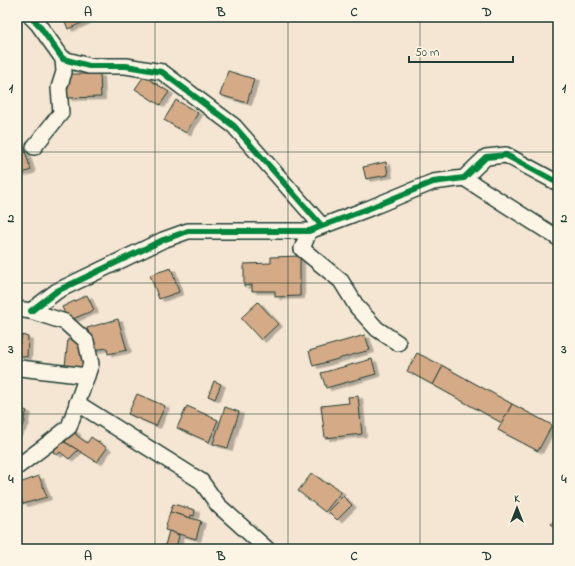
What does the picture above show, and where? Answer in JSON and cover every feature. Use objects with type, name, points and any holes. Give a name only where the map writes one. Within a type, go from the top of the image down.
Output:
[{"type":"street","points":[[31,17],[38,24],[63,59],[64,72],[59,88],[61,113],[34,147]]},
{"type":"street","points":[[63,59],[90,66],[126,66],[162,72],[234,126],[315,228]]},
{"type":"street","points":[[24,310],[57,291],[163,240],[188,231],[315,228],[370,208],[433,182],[464,178],[486,157],[506,155],[558,183]]},
{"type":"street","points":[[464,178],[558,238]]},
{"type":"street","points":[[315,228],[302,250],[341,281],[357,307],[377,328],[398,343]]},
{"type":"street","points":[[17,467],[68,427],[91,364],[86,340],[65,322],[24,310]]},
{"type":"street","points":[[20,368],[87,376]]},
{"type":"street","points":[[77,403],[201,481],[218,505],[267,549]]},
{"type":"building","points":[[63,17],[85,17],[86,21],[68,29]]},
{"type":"building","points":[[228,71],[254,79],[247,103],[220,95]]},
{"type":"building","points":[[67,74],[100,74],[101,97],[67,98]]},
{"type":"building","points":[[144,76],[169,92],[160,105],[135,89]]},
{"type":"building","points":[[176,100],[198,113],[186,133],[164,120]]},
{"type":"building","points":[[23,145],[31,170],[17,175],[17,147]]},
{"type":"building","points":[[386,162],[388,175],[366,179],[363,167]]},
{"type":"building","points":[[300,256],[300,296],[275,297],[275,291],[252,291],[252,285],[244,286],[244,264],[271,263],[271,257]]},
{"type":"building","points":[[171,268],[179,292],[159,299],[150,275]]},
{"type":"building","points":[[87,295],[94,310],[68,321],[62,307]]},
{"type":"building","points":[[258,302],[278,324],[261,340],[241,318]]},
{"type":"building","points":[[118,319],[127,350],[108,354],[107,348],[93,350],[87,328]]},
{"type":"building","points":[[22,335],[28,337],[27,357],[17,355],[17,343],[20,344]]},
{"type":"building","points":[[365,335],[370,350],[313,366],[309,351]]},
{"type":"building","points":[[68,339],[83,342],[84,368],[65,366]]},
{"type":"building","points":[[417,353],[443,366],[433,385],[407,371]]},
{"type":"building","points":[[372,359],[376,374],[326,388],[321,373]]},
{"type":"building","points":[[443,366],[512,404],[502,423],[433,385]]},
{"type":"building","points":[[214,381],[221,384],[215,399],[208,396]]},
{"type":"building","points":[[137,394],[165,406],[156,426],[128,414]]},
{"type":"building","points":[[358,396],[362,434],[325,438],[321,406],[349,403],[348,397]]},
{"type":"building","points":[[512,404],[552,425],[538,451],[498,430]]},
{"type":"building","points":[[187,406],[218,420],[209,442],[177,428]]},
{"type":"building","points":[[17,407],[27,411],[24,418],[25,422],[17,434]]},
{"type":"building","points":[[225,407],[239,412],[228,448],[213,444]]},
{"type":"building","points":[[72,430],[87,443],[91,437],[107,448],[97,462],[65,442]]},
{"type":"building","points":[[61,440],[78,450],[69,459],[60,452],[57,455],[53,452]]},
{"type":"building","points":[[312,473],[327,484],[328,482],[341,492],[325,512],[298,491]]},
{"type":"building","points":[[39,476],[47,497],[23,504],[17,484]]},
{"type":"building","points":[[343,496],[352,505],[337,520],[328,511]]},
{"type":"building","points":[[173,504],[195,510],[194,516],[191,515],[190,518],[170,512]]},
{"type":"building","points":[[170,512],[201,521],[196,539],[165,530]]},
{"type":"building","points":[[558,515],[558,529],[551,524]]},
{"type":"building","points":[[169,531],[179,535],[176,549],[164,549]]},
{"type":"cycle path","points":[[31,17],[38,24],[63,59],[89,66],[126,66],[162,72],[234,126],[321,225]]},
{"type":"cycle path","points":[[31,311],[57,291],[163,240],[188,231],[309,231],[433,182],[464,178],[486,157],[506,155],[558,183]]}]
